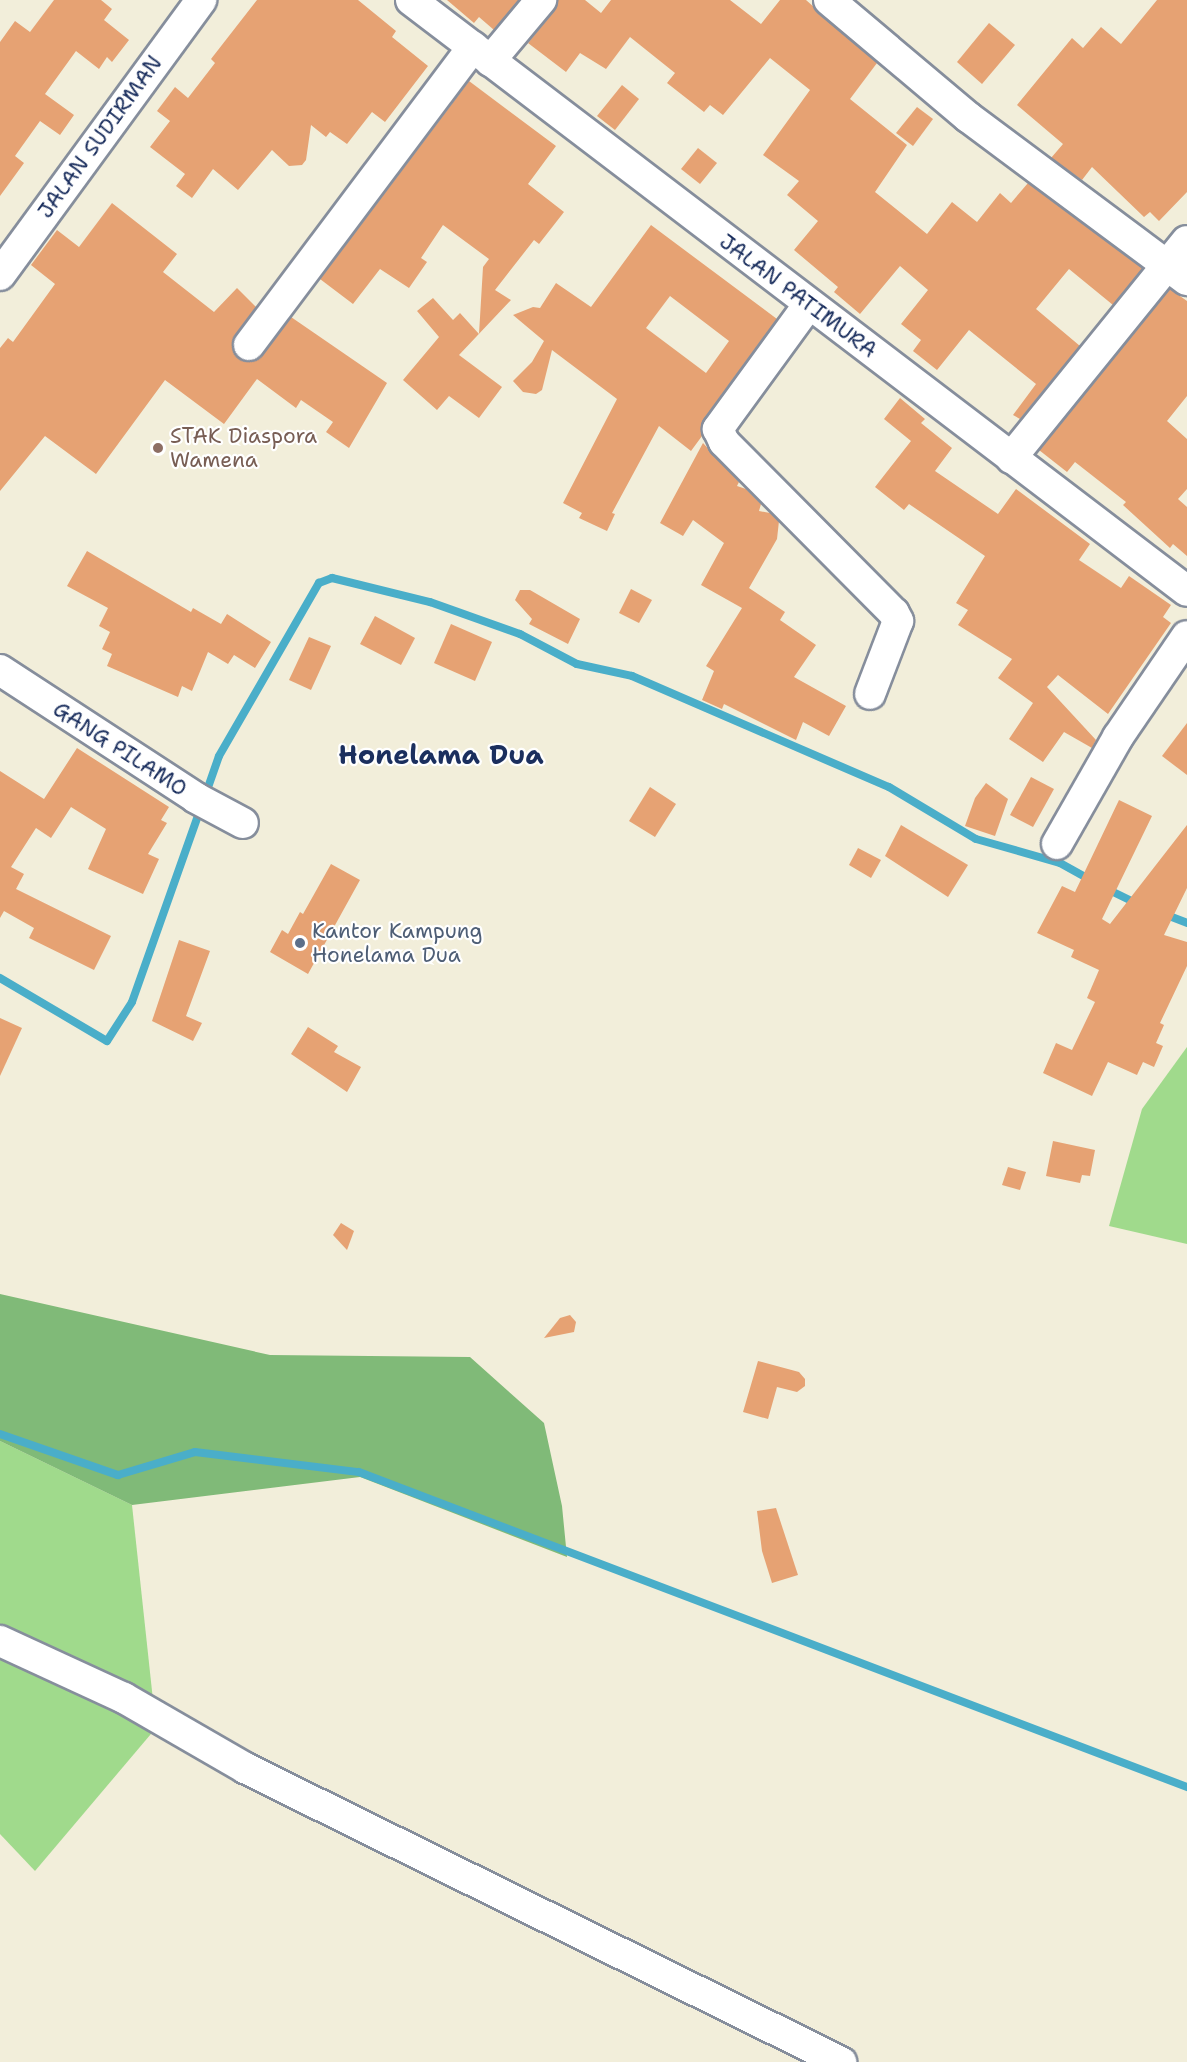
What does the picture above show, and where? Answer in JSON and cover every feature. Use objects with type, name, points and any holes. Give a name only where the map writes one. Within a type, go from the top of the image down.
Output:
[{"type":"street","name":"JALAN SUDIRMAN","points":[[0,275],[201,0]]},
{"type":"street","name":"JALAN PATIMURA","points":[[411,0],[1187,591]]},
{"type":"street","points":[[249,345],[481,54],[540,0]]},
{"type":"street","points":[[829,0],[968,117],[1178,272]]},
{"type":"street","points":[[1011,458],[1178,272],[1187,241]]},
{"type":"street","points":[[809,304],[718,429],[724,442],[894,613],[898,621],[870,694]]},
{"type":"street","points":[[1057,844],[1118,737],[1187,636]]},
{"type":"street","name":"GANG PILAMO","points":[[0,670],[203,802],[243,824]]},
{"type":"street","points":[[0,1641],[124,1698],[245,1768],[841,2062]]},
{"type":"green space","points":[[1187,1047],[1187,1244],[1109,1226],[1142,1109]]},
{"type":"green space","points":[[0,1294],[270,1355],[470,1357],[544,1423],[562,1506],[567,1557],[360,1477],[132,1505],[0,1441]]},
{"type":"green space","points":[[0,1441],[132,1505],[156,1728],[35,1871],[0,1834]]},
{"type":"building","points":[[54,0],[101,0],[112,9],[104,20],[129,40],[112,62],[107,57],[99,69],[76,51],[45,94],[74,115],[60,135],[40,121],[15,156],[24,163],[0,196],[0,42],[15,21],[30,32]]},
{"type":"building","points":[[257,0],[358,0],[396,31],[392,37],[428,66],[385,122],[372,112],[347,144],[330,132],[326,137],[311,125],[306,160],[302,165],[289,166],[272,150],[238,190],[213,169],[192,198],[176,186],[185,174],[150,147],[170,121],[157,111],[175,87],[188,98],[215,63],[211,59]]},
{"type":"building","points":[[447,0],[519,0],[494,30],[479,17],[474,23]]},
{"type":"building","points":[[558,0],[585,0],[601,13],[611,0],[730,0],[761,24],[780,0],[806,0],[877,63],[850,99],[907,145],[875,192],[927,234],[952,202],[977,222],[1000,193],[1011,203],[1028,183],[1143,268],[1113,305],[1069,269],[1036,309],[1080,346],[1020,419],[1013,415],[1036,384],[969,330],[937,370],[913,351],[921,340],[901,324],[928,290],[900,266],[860,314],[834,292],[838,287],[794,250],[818,221],[787,195],[799,181],[763,155],[810,90],[770,58],[723,115],[710,105],[704,112],[667,83],[675,73],[630,37],[606,69],[580,53],[566,72],[528,43],[554,11]]},
{"type":"building","points":[[1157,0],[1187,0],[1187,192],[1159,221],[1150,212],[1144,217],[1092,167],[1082,180],[1051,158],[1063,144],[1017,105],[1072,38],[1083,48],[1101,27],[1121,44]]},
{"type":"building","points":[[989,23],[1015,45],[982,84],[957,62]]},
{"type":"building","points":[[469,81],[556,146],[528,184],[564,212],[539,244],[534,240],[495,290],[511,300],[479,334],[483,267],[489,259],[443,225],[421,258],[427,262],[409,288],[380,269],[353,304],[320,279]]},
{"type":"building","points":[[622,85],[639,99],[615,130],[597,116]]},
{"type":"building","points":[[917,107],[933,119],[913,146],[896,133]]},
{"type":"building","points":[[698,148],[717,163],[700,184],[681,169]]},
{"type":"building","points":[[112,203],[177,254],[163,272],[214,312],[237,288],[256,307],[232,342],[239,359],[255,361],[262,356],[291,317],[387,383],[349,448],[326,432],[333,422],[301,400],[296,408],[257,379],[224,424],[165,380],[96,474],[45,436],[0,491],[0,348],[8,338],[13,342],[55,284],[31,265],[57,230],[79,247]]},
{"type":"building","points":[[651,225],[777,319],[704,419],[702,436],[691,451],[659,426],[612,513],[615,514],[607,531],[579,518],[582,513],[563,503],[617,399],[552,350],[542,390],[536,394],[523,392],[513,381],[532,362],[544,341],[513,315],[533,307],[540,308],[556,283],[591,307]],"holes":[[[670,296],[729,341],[706,373],[646,328]]]},
{"type":"building","points":[[1170,289],[1187,301],[1187,396],[1167,421],[1187,439],[1187,489],[1178,499],[1187,507],[1187,556],[1173,544],[1170,548],[1123,505],[1126,502],[1075,462],[1067,472],[1039,450]]},
{"type":"building","points":[[433,298],[453,320],[460,313],[479,334],[459,355],[502,387],[479,418],[449,396],[437,410],[403,380],[439,337],[417,311]]},
{"type":"building","points":[[900,398],[925,419],[921,423],[952,448],[935,471],[998,514],[1016,489],[1090,544],[1079,560],[1121,588],[1129,576],[1171,605],[1163,617],[1171,623],[1108,714],[1058,675],[1047,687],[1096,740],[1092,748],[1064,732],[1043,762],[1009,739],[1033,703],[998,678],[1012,659],[958,625],[968,610],[956,603],[985,556],[909,504],[904,510],[875,487],[911,441],[884,419]]},
{"type":"building","points":[[703,443],[739,482],[737,486],[746,489],[761,504],[759,511],[770,513],[779,521],[777,539],[749,588],[785,612],[780,620],[816,645],[794,677],[846,706],[829,736],[803,722],[796,740],[724,704],[722,709],[702,700],[714,671],[706,666],[742,608],[701,585],[724,543],[693,520],[683,536],[660,523]]},
{"type":"building","points":[[87,551],[191,612],[193,608],[221,624],[227,614],[271,642],[255,668],[234,655],[228,664],[208,652],[192,691],[182,686],[178,697],[107,666],[112,654],[102,649],[110,632],[99,626],[108,608],[67,586]]},
{"type":"building","points":[[631,589],[652,600],[639,623],[619,613]]},
{"type":"building","points":[[520,590],[530,590],[580,619],[568,644],[529,624],[532,619],[515,600]]},
{"type":"building","points":[[375,616],[415,638],[401,665],[360,644]]},
{"type":"building","points":[[451,624],[492,642],[475,681],[434,663]]},
{"type":"building","points":[[309,637],[331,646],[311,690],[289,680]]},
{"type":"building","points":[[1187,723],[1187,775],[1162,756]]},
{"type":"building","points":[[77,748],[169,807],[161,820],[167,823],[148,854],[159,859],[143,894],[88,869],[106,829],[71,807],[51,838],[36,828],[11,867],[24,874],[16,889],[111,936],[94,970],[29,938],[34,928],[4,911],[0,918],[0,771],[44,799]]},
{"type":"building","points":[[1031,777],[1054,789],[1033,827],[1010,815]]},
{"type":"building","points":[[986,783],[1008,799],[995,836],[965,826],[975,798]]},
{"type":"building","points":[[650,787],[676,804],[655,837],[629,821]]},
{"type":"building","points":[[1119,800],[1152,816],[1102,919],[1110,924],[1187,825],[1187,888],[1164,935],[1187,942],[1187,966],[1160,1023],[1164,1025],[1156,1043],[1163,1046],[1154,1067],[1143,1062],[1137,1075],[1108,1062],[1092,1096],[1043,1073],[1056,1043],[1072,1050],[1095,1002],[1087,998],[1099,970],[1071,957],[1074,950],[1037,933],[1062,886],[1075,892]]},
{"type":"building","points":[[901,825],[968,865],[948,897],[885,856]]},
{"type":"building","points":[[858,848],[881,860],[871,878],[849,865]]},
{"type":"building","points":[[331,864],[360,880],[308,974],[270,952],[282,930],[288,934],[300,912],[303,914]]},
{"type":"building","points":[[179,940],[210,951],[186,1016],[202,1023],[193,1041],[152,1021]]},
{"type":"building","points":[[0,1018],[22,1028],[0,1076]]},
{"type":"building","points":[[308,1027],[338,1046],[334,1052],[361,1067],[347,1092],[291,1054]]},
{"type":"building","points":[[1053,1141],[1095,1150],[1090,1176],[1082,1175],[1080,1183],[1046,1176]]},
{"type":"building","points":[[1008,1167],[1026,1172],[1020,1190],[1002,1185]]},
{"type":"building","points":[[341,1223],[354,1231],[347,1250],[333,1235]]},
{"type":"building","points":[[570,1315],[576,1322],[574,1332],[544,1338],[560,1318]]},
{"type":"building","points":[[758,1361],[799,1372],[805,1379],[805,1386],[797,1392],[777,1387],[768,1419],[743,1412]]},
{"type":"building","points":[[776,1508],[798,1575],[772,1583],[762,1551],[757,1511]]},
{"type":"waterway","points":[[205,796],[219,756],[319,583],[332,578],[430,602],[520,634],[577,664],[632,676],[889,787],[976,839],[1060,863],[1091,880]]},
{"type":"waterway","points":[[0,978],[107,1041],[132,1002],[201,807]]},
{"type":"waterway","points":[[1107,889],[1136,903]]},
{"type":"waterway","points":[[1164,914],[1187,923]]},
{"type":"waterway","points":[[0,1434],[118,1475],[195,1452],[359,1472],[1187,1787]]},
{"type":"place","name":"STAK Diaspora Wamena","points":[[158,448]]},
{"type":"place","name":"Kantor Kampung Honelama Dua","points":[[300,943]]},
{"type":"district","name":"Honelama Dua","points":[[441,755]]}]
